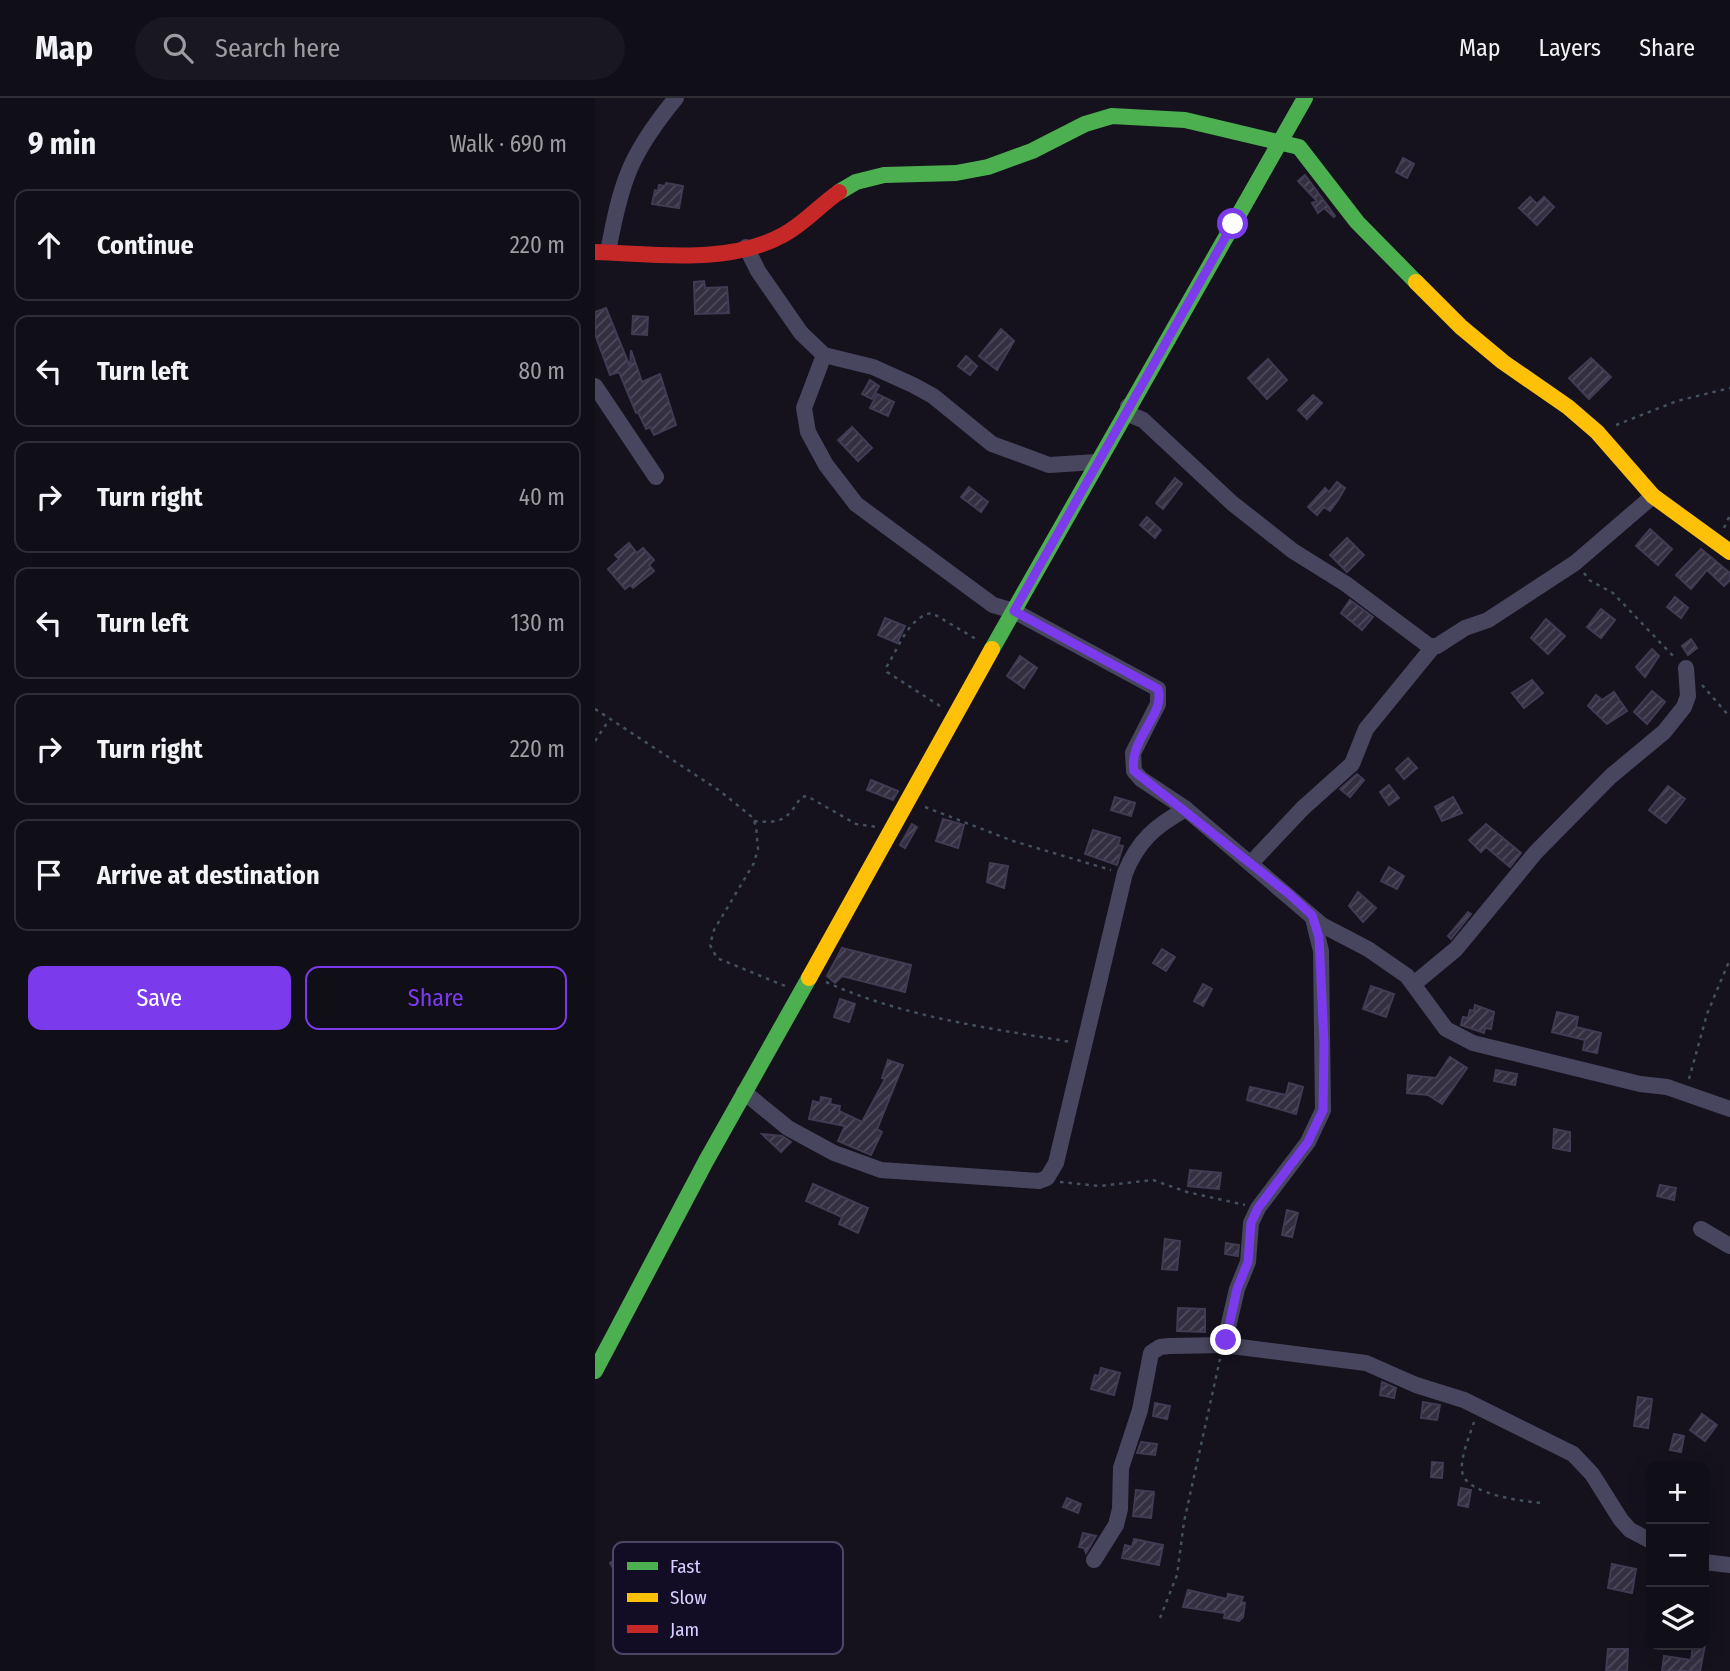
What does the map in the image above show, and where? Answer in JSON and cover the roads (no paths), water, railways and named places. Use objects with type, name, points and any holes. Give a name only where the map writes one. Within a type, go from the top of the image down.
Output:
[{"type":"street","points":[[676,98],[640,143],[629,167],[602,252],[674,254],[765,243],[788,232],[839,191],[856,182],[888,173],[947,174],[1008,162],[1105,116],[1145,115],[1279,140],[1299,147],[1309,156],[1357,222],[1461,327],[1503,362],[1568,407],[1597,432],[1654,496],[1730,552]]},
{"type":"street","points":[[595,1371],[744,1093],[1128,406],[1305,98]]},
{"type":"street","points":[[746,247],[758,271],[801,333],[824,355],[873,367],[913,385],[933,396],[992,444],[1049,465],[1097,462]]},
{"type":"street","points":[[824,355],[804,408],[808,432],[825,465],[856,504],[993,605],[1014,611],[1158,689],[1158,704],[1133,753],[1134,771],[1185,809],[1334,932],[1390,963],[1415,983],[1446,1029],[1473,1043],[1686,1092],[1730,1109]]},
{"type":"street","points":[[595,386],[656,477]]},
{"type":"street","points":[[1128,406],[1131,415],[1143,420],[1232,503],[1293,551],[1346,584],[1417,640],[1433,647]]},
{"type":"street","points":[[1251,863],[1303,808],[1352,764],[1366,729],[1433,647],[1465,628],[1487,620],[1575,563],[1654,496]]},
{"type":"street","points":[[1415,983],[1456,949],[1536,852],[1611,776],[1664,732],[1684,707],[1688,696],[1686,668]]},
{"type":"street","points":[[744,1093],[788,1128],[834,1153],[881,1170],[1030,1181],[1047,1178],[1056,1163],[1125,873],[1132,856],[1150,832],[1185,809]]},
{"type":"street","points":[[1224,1345],[1237,1289],[1248,1262],[1251,1223],[1258,1208],[1308,1142],[1323,1110],[1321,951],[1312,915]]},
{"type":"street","points":[[1701,1229],[1730,1246]]},
{"type":"street","points":[[1094,1560],[1111,1539],[1121,1510],[1121,1468],[1133,1436],[1151,1353],[1160,1347],[1169,1346],[1209,1348],[1224,1345],[1366,1363],[1416,1385],[1464,1400],[1573,1454],[1592,1474],[1621,1520],[1630,1530],[1646,1538]]},
{"type":"street","points":[[1709,1563],[1730,1565]]}]
